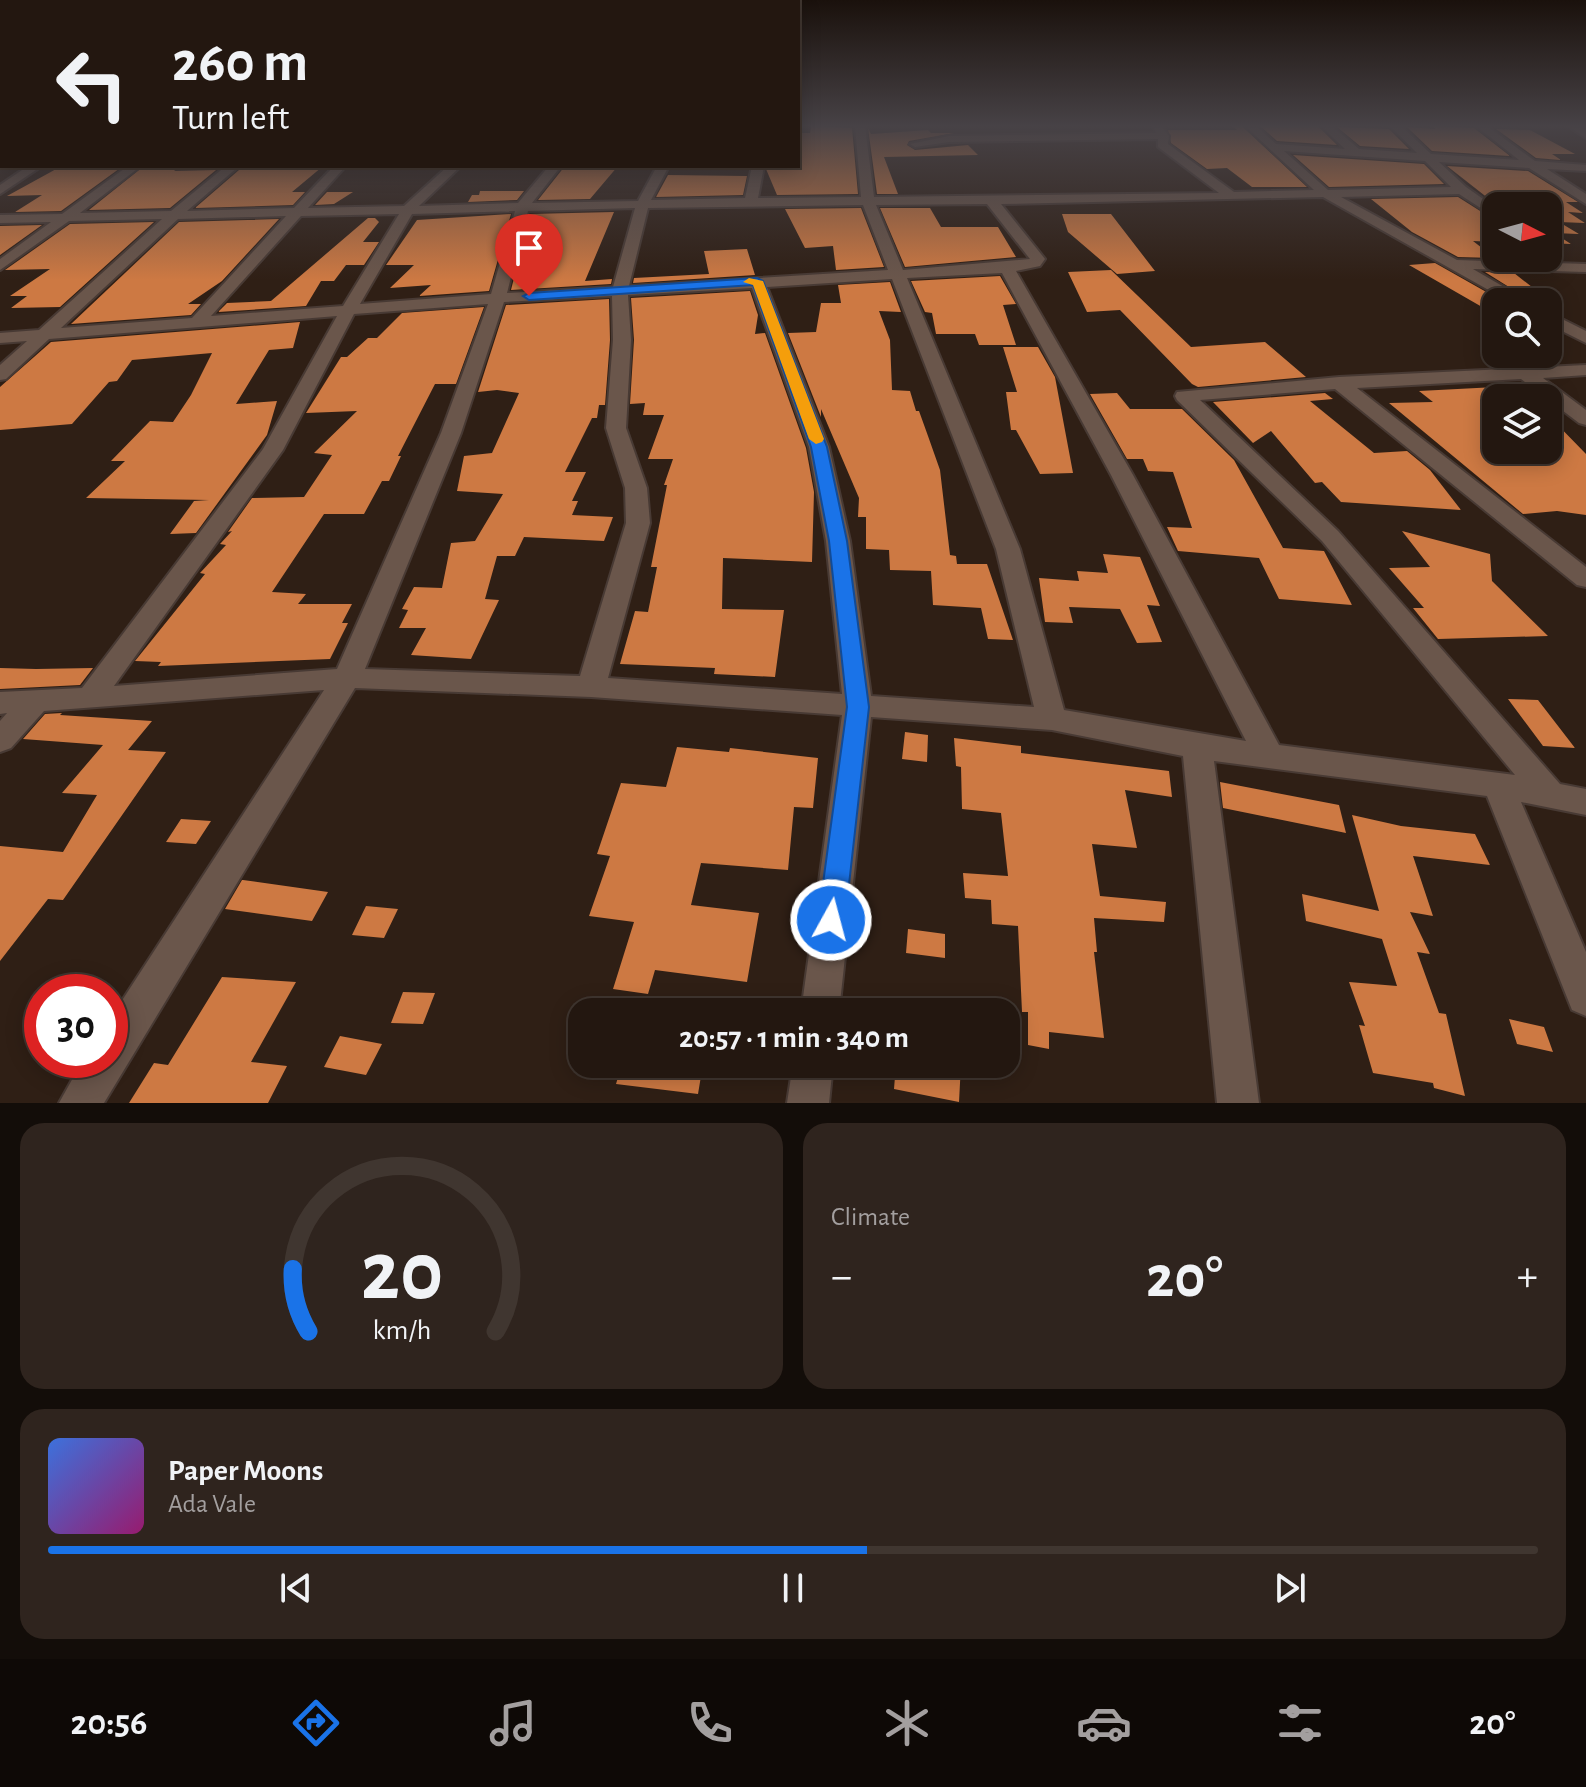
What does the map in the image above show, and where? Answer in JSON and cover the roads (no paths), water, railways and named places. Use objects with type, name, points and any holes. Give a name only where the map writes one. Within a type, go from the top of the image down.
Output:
[{"type":"street","points":[[0,190],[19,177]]},
{"type":"street","points":[[0,266],[119,177]]},
{"type":"street","points":[[0,375],[219,177]]},
{"type":"street","points":[[198,321],[330,177]]},
{"type":"street","points":[[90,698],[273,450],[349,309],[408,209],[442,177]]},
{"type":"street","points":[[128,1026],[347,678],[451,433],[498,298],[523,206],[546,177]]},
{"type":"street","points":[[591,687],[638,523],[636,488],[616,428],[622,340],[620,290],[642,205],[657,177]]},
{"type":"street","points":[[751,202],[756,177]]},
{"type":"street","points":[[865,177],[868,201],[1008,549],[1052,719]]},
{"type":"street","points":[[1206,177],[1230,195]]},
{"type":"street","points":[[1306,177],[1324,193],[1497,288]]},
{"type":"street","points":[[1449,177],[1482,204]]},
{"type":"street","points":[[1552,177],[1586,200]]},
{"type":"street","points":[[0,219],[523,206],[1462,190]]},
{"type":"street","points":[[0,338],[498,298],[1007,268],[1030,264],[1038,259],[990,199]]},
{"type":"street","points":[[1562,256],[1583,270]]},
{"type":"street","points":[[1454,264],[1583,270]]},
{"type":"street","points":[[1007,268],[1122,475],[1268,754]]},
{"type":"street","points":[[757,281],[819,447],[838,541],[858,707],[822,998]]},
{"type":"street","points":[[1562,325],[1586,338]]},
{"type":"street","points":[[1551,796],[1330,536],[1184,396],[1339,383],[1586,370]]},
{"type":"street","points":[[1526,374],[1586,419]]},
{"type":"street","points":[[1339,383],[1586,579]]},
{"type":"street","points":[[0,703],[347,678],[591,687],[1052,719],[1197,747],[1498,785],[1586,802]]},
{"type":"street","points":[[0,740],[37,700]]},
{"type":"street","points":[[1197,747],[1238,1103]]},
{"type":"street","points":[[1498,785],[1586,997]]},
{"type":"street","points":[[80,1103],[96,1078]]},
{"type":"street","points":[[808,1103],[811,1078]]}]
